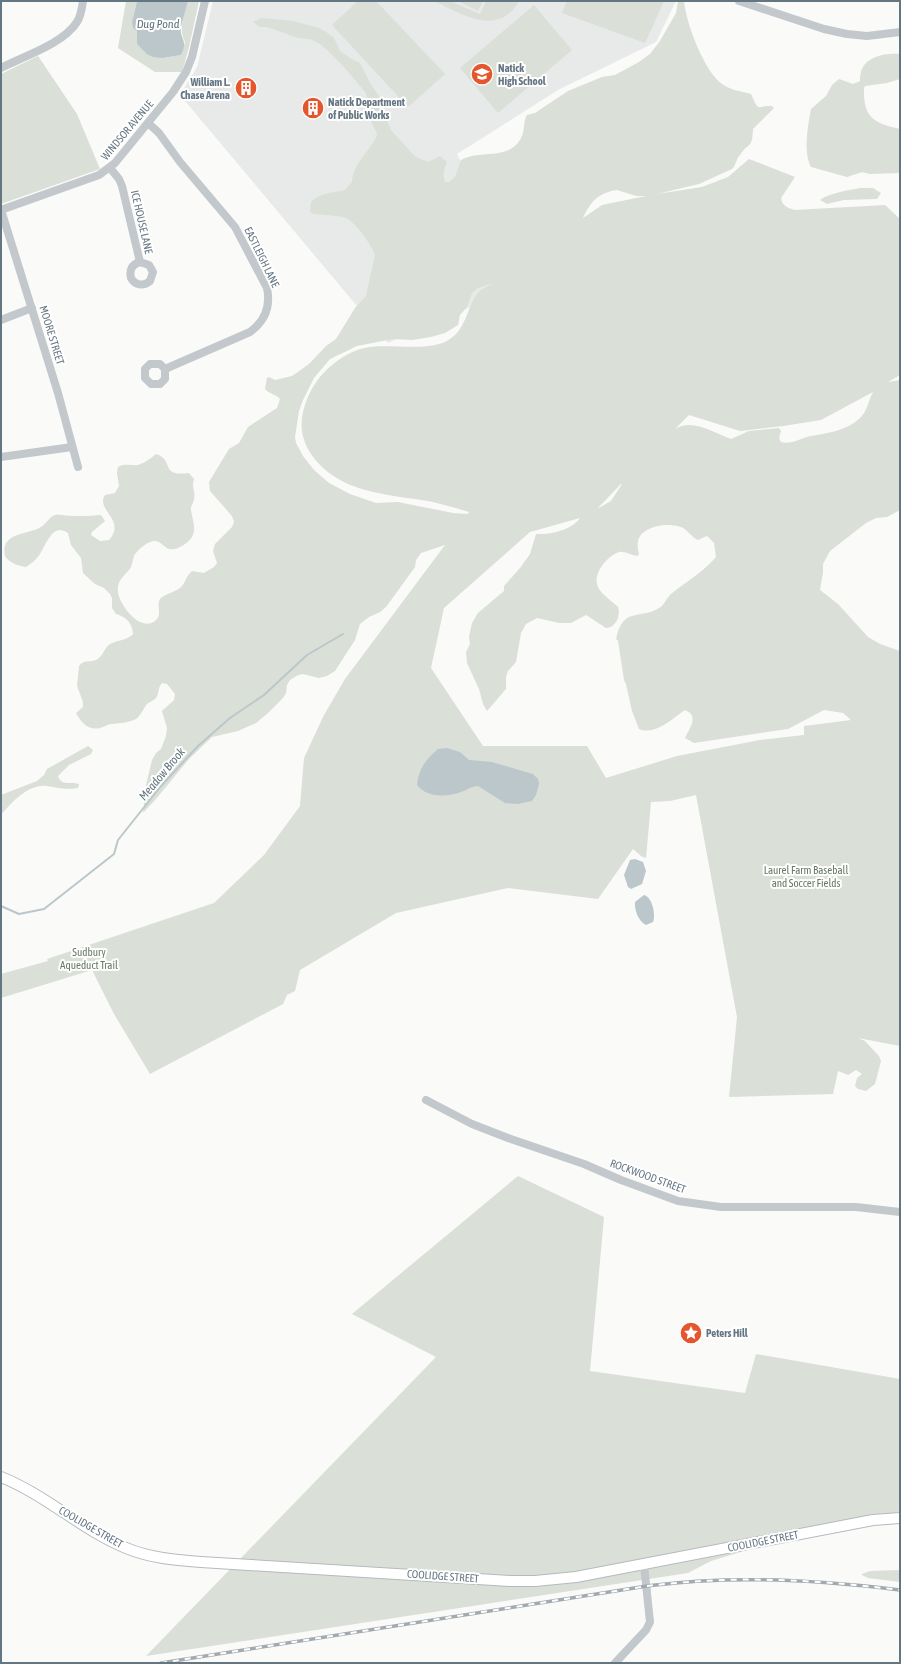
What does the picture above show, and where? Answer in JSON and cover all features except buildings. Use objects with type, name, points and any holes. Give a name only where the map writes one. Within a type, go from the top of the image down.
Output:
[{"type":"main road","name":"COOLIDGE STREET","points":[[1,1477],[31,1491],[110,1541],[138,1552],[164,1559],[521,1581],[556,1579],[644,1564],[868,1521],[900,1518]]},
{"type":"street","points":[[1,68],[62,38],[78,21],[83,1]]},
{"type":"street","name":"WINDSOR AVENUE","points":[[1,210],[93,177],[110,168],[177,86],[189,65],[205,1]]},
{"type":"street","points":[[739,1],[824,29],[847,34],[867,36],[900,32]]},
{"type":"street","name":"EASTLEIGH LANE","points":[[148,123],[159,133],[189,173],[235,227],[264,282],[269,297],[268,308],[264,317],[258,326],[250,332],[165,369]]},
{"type":"street","name":"ICE HOUSE LANE","points":[[110,168],[122,186],[140,262]]},
{"type":"street","name":"MOORE STREET","points":[[1,210],[58,393],[78,467]]},
{"type":"street","points":[[1,320],[32,308]]},
{"type":"street","points":[[1,457],[72,447]]},
{"type":"street","name":"ROCKWOOD STREET","points":[[426,1100],[472,1124],[584,1164],[621,1180],[678,1201],[721,1207],[856,1207],[900,1212]]},
{"type":"street","points":[[615,1663],[646,1630],[650,1622],[644,1564]]},
{"type":"shaded area","points":[[213,1],[676,1],[656,42],[558,90],[457,154],[523,284],[388,343],[180,95],[197,67]]},
{"type":"green space","points":[[126,1],[137,1],[133,25],[137,31],[137,44],[163,58],[181,55],[185,42],[182,32],[182,22],[188,1],[199,1],[182,72],[155,72],[118,48]]},
{"type":"green space","points":[[358,1],[376,1],[445,74],[408,107],[332,25]]},
{"type":"green space","points":[[434,1],[450,1],[480,14],[486,1],[519,1],[510,12],[501,18],[490,21],[479,20],[456,12]]},
{"type":"green space","points":[[458,1],[483,1],[478,11]]},
{"type":"green space","points":[[567,1],[664,1],[645,43],[562,13]]},
{"type":"green space","points":[[678,1],[684,1],[692,34],[703,58],[715,78],[729,88],[751,94],[757,106],[772,106],[774,108],[753,129],[753,136],[750,145],[743,151],[732,169],[699,184],[657,194],[702,187],[728,177],[749,159],[795,177],[781,198],[784,205],[795,210],[885,205],[900,219],[900,375],[888,382],[900,380],[900,510],[887,517],[876,518],[866,523],[830,551],[823,564],[820,590],[838,604],[868,637],[880,644],[900,651],[900,1046],[858,1038],[865,1041],[879,1056],[881,1061],[875,1084],[866,1091],[858,1089],[855,1086],[857,1078],[862,1074],[856,1070],[848,1075],[838,1071],[833,1094],[729,1097],[737,1017],[696,795],[670,801],[651,802],[646,858],[641,856],[633,849],[598,899],[508,888],[396,913],[300,970],[295,991],[287,995],[283,1004],[150,1074],[114,1014],[92,970],[1,998],[1,974],[48,961],[47,959],[214,903],[264,855],[300,806],[304,758],[324,715],[345,679],[445,545],[421,553],[416,560],[415,567],[386,607],[360,624],[355,640],[335,671],[327,676],[319,678],[303,674],[298,675],[290,680],[283,698],[256,723],[238,731],[212,737],[189,759],[143,813],[146,785],[152,760],[156,753],[161,749],[166,736],[167,728],[162,711],[174,700],[175,694],[167,684],[162,683],[157,697],[147,704],[136,719],[127,722],[109,724],[98,728],[90,728],[84,724],[76,713],[83,707],[83,702],[77,686],[79,666],[85,662],[98,659],[110,644],[131,636],[133,634],[130,623],[123,617],[116,614],[112,608],[112,598],[110,594],[104,588],[95,584],[83,573],[81,558],[71,545],[68,533],[63,530],[58,530],[51,535],[37,558],[26,567],[17,565],[5,556],[7,542],[11,538],[36,530],[55,515],[101,515],[105,521],[92,532],[91,535],[100,541],[109,540],[114,533],[115,527],[104,506],[103,500],[105,495],[115,493],[119,486],[117,473],[118,467],[138,465],[156,454],[165,460],[170,470],[174,473],[189,473],[194,479],[194,500],[191,509],[194,524],[193,534],[185,544],[175,549],[168,548],[156,541],[146,544],[135,554],[131,567],[121,579],[118,587],[118,593],[125,608],[137,620],[143,623],[150,623],[156,620],[159,615],[159,600],[161,598],[180,588],[192,571],[204,573],[214,567],[217,563],[213,551],[215,544],[232,527],[234,522],[232,516],[210,491],[209,482],[229,449],[239,443],[248,427],[277,408],[280,399],[265,389],[267,378],[269,377],[275,380],[292,376],[310,363],[326,346],[336,339],[355,308],[366,296],[375,255],[367,240],[354,224],[346,218],[314,214],[310,212],[311,202],[317,197],[345,190],[352,182],[358,164],[376,138],[377,133],[372,124],[366,93],[344,67],[320,44],[310,39],[298,38],[267,27],[260,27],[253,22],[261,18],[293,21],[319,28],[334,38],[340,51],[360,63],[370,83],[383,102],[385,115],[391,130],[416,157],[428,162],[440,156],[447,162],[444,169],[444,176],[445,182],[449,182],[455,177],[461,160],[478,155],[503,152],[517,144],[523,134],[527,115],[535,113],[568,91],[602,77],[615,75],[639,62],[650,54],[660,41],[676,13]],"holes":[[[617,190],[636,196],[646,196],[602,205],[583,218],[592,202],[610,191]],[[493,283],[481,290],[474,298],[460,329],[450,339],[431,346],[370,347],[351,353],[334,363],[320,377],[310,393],[302,416],[302,429],[307,448],[322,467],[335,477],[364,490],[433,502],[469,512],[468,514],[453,513],[398,502],[376,503],[350,494],[329,483],[314,470],[303,456],[296,443],[295,437],[299,411],[314,378],[330,359],[357,346],[393,339],[412,340],[445,333],[458,325],[460,315],[467,307],[472,293],[478,288]],[[873,392],[864,413],[854,423],[836,431],[811,436],[792,442],[781,442],[779,438],[781,431],[779,428],[749,431],[731,439],[696,426],[689,425],[675,429],[689,415],[740,431],[821,420]],[[621,484],[622,484],[611,501],[597,509]],[[580,518],[572,526],[566,529],[548,534],[536,534],[530,554],[504,586],[504,591],[478,613],[472,623],[469,637],[470,644],[466,652],[467,663],[487,711],[506,689],[506,677],[508,671],[516,662],[521,633],[526,624],[537,618],[559,623],[571,623],[586,615],[606,628],[613,626],[617,620],[619,610],[618,607],[598,587],[597,577],[602,566],[610,557],[619,552],[637,556],[639,554],[638,541],[640,536],[649,529],[662,525],[681,527],[698,540],[707,536],[714,543],[716,557],[700,572],[671,594],[661,607],[633,616],[623,622],[616,639],[618,641],[624,680],[632,711],[639,729],[645,731],[657,728],[664,725],[685,710],[692,716],[693,719],[691,727],[685,738],[694,743],[788,729],[824,710],[843,713],[851,720],[804,726],[804,735],[760,740],[677,756],[606,778],[587,746],[483,746],[431,668],[444,608],[530,532]]]},
{"type":"green space","points":[[534,5],[572,50],[498,113],[460,68]]},
{"type":"green space","points":[[900,54],[900,79],[887,83],[865,86],[864,98],[865,106],[868,112],[876,121],[900,129],[900,173],[870,174],[862,172],[847,177],[811,167],[807,154],[807,146],[811,109],[826,96],[832,85],[839,79],[853,84],[860,81],[863,67],[867,62],[883,55]]},
{"type":"green space","points":[[38,56],[77,114],[100,169],[1,204],[1,74]]},
{"type":"green space","points":[[861,188],[873,188],[881,193],[877,199],[844,200],[827,204],[820,200],[834,194]]},
{"type":"green space","points":[[88,746],[93,750],[91,754],[69,765],[58,776],[64,783],[79,784],[78,788],[66,789],[40,786],[33,788],[15,800],[1,815],[1,795],[37,781],[44,775],[47,769]]},
{"type":"green space","points":[[518,1176],[604,1217],[590,1371],[745,1393],[756,1354],[900,1379],[900,1511],[884,1517],[800,1534],[711,1561],[688,1573],[146,1656],[436,1357],[352,1314]]},
{"type":"green space","points":[[900,1570],[900,1582],[868,1578],[862,1575],[870,1571]]},
{"type":"water","name":"Dug Pond","points":[[137,1],[188,1],[181,27],[184,46],[181,55],[163,58],[153,57],[147,54],[137,44],[137,31],[133,28],[132,22]]},
{"type":"water","points":[[447,748],[460,752],[469,760],[492,762],[533,774],[538,779],[539,784],[536,795],[532,801],[518,804],[505,803],[478,786],[450,795],[438,795],[426,792],[417,785],[421,769],[426,761],[438,749]]},
{"type":"water","points":[[635,859],[643,862],[646,871],[642,884],[631,889],[628,887],[624,875],[630,860]]},
{"type":"water","points":[[644,895],[647,896],[653,906],[654,915],[653,922],[646,925],[639,919],[635,905],[635,902]]},
{"type":"waterway","name":"Meadow Brook","points":[[1,906],[19,914],[44,909],[114,854],[118,840],[161,786],[198,746],[230,718],[264,695],[307,655],[343,634]]},
{"type":"railway","points":[[161,1663],[647,1586],[695,1581],[777,1580],[900,1590]]},
{"type":"place","name":"Natick High School","points":[[482,74]]},
{"type":"place","name":"William L. Chase Arena","points":[[246,88]]},
{"type":"place","name":"Natick Department of Public Works","points":[[313,108]]},
{"type":"place","name":"Peters Hill","points":[[691,1333]]},
{"type":"park label","name":"Laurel Farm Baseball and Soccer Fields","points":[[806,876]]},
{"type":"park label","name":"Sudbury Aqueduct Trail","points":[[89,958]]}]
